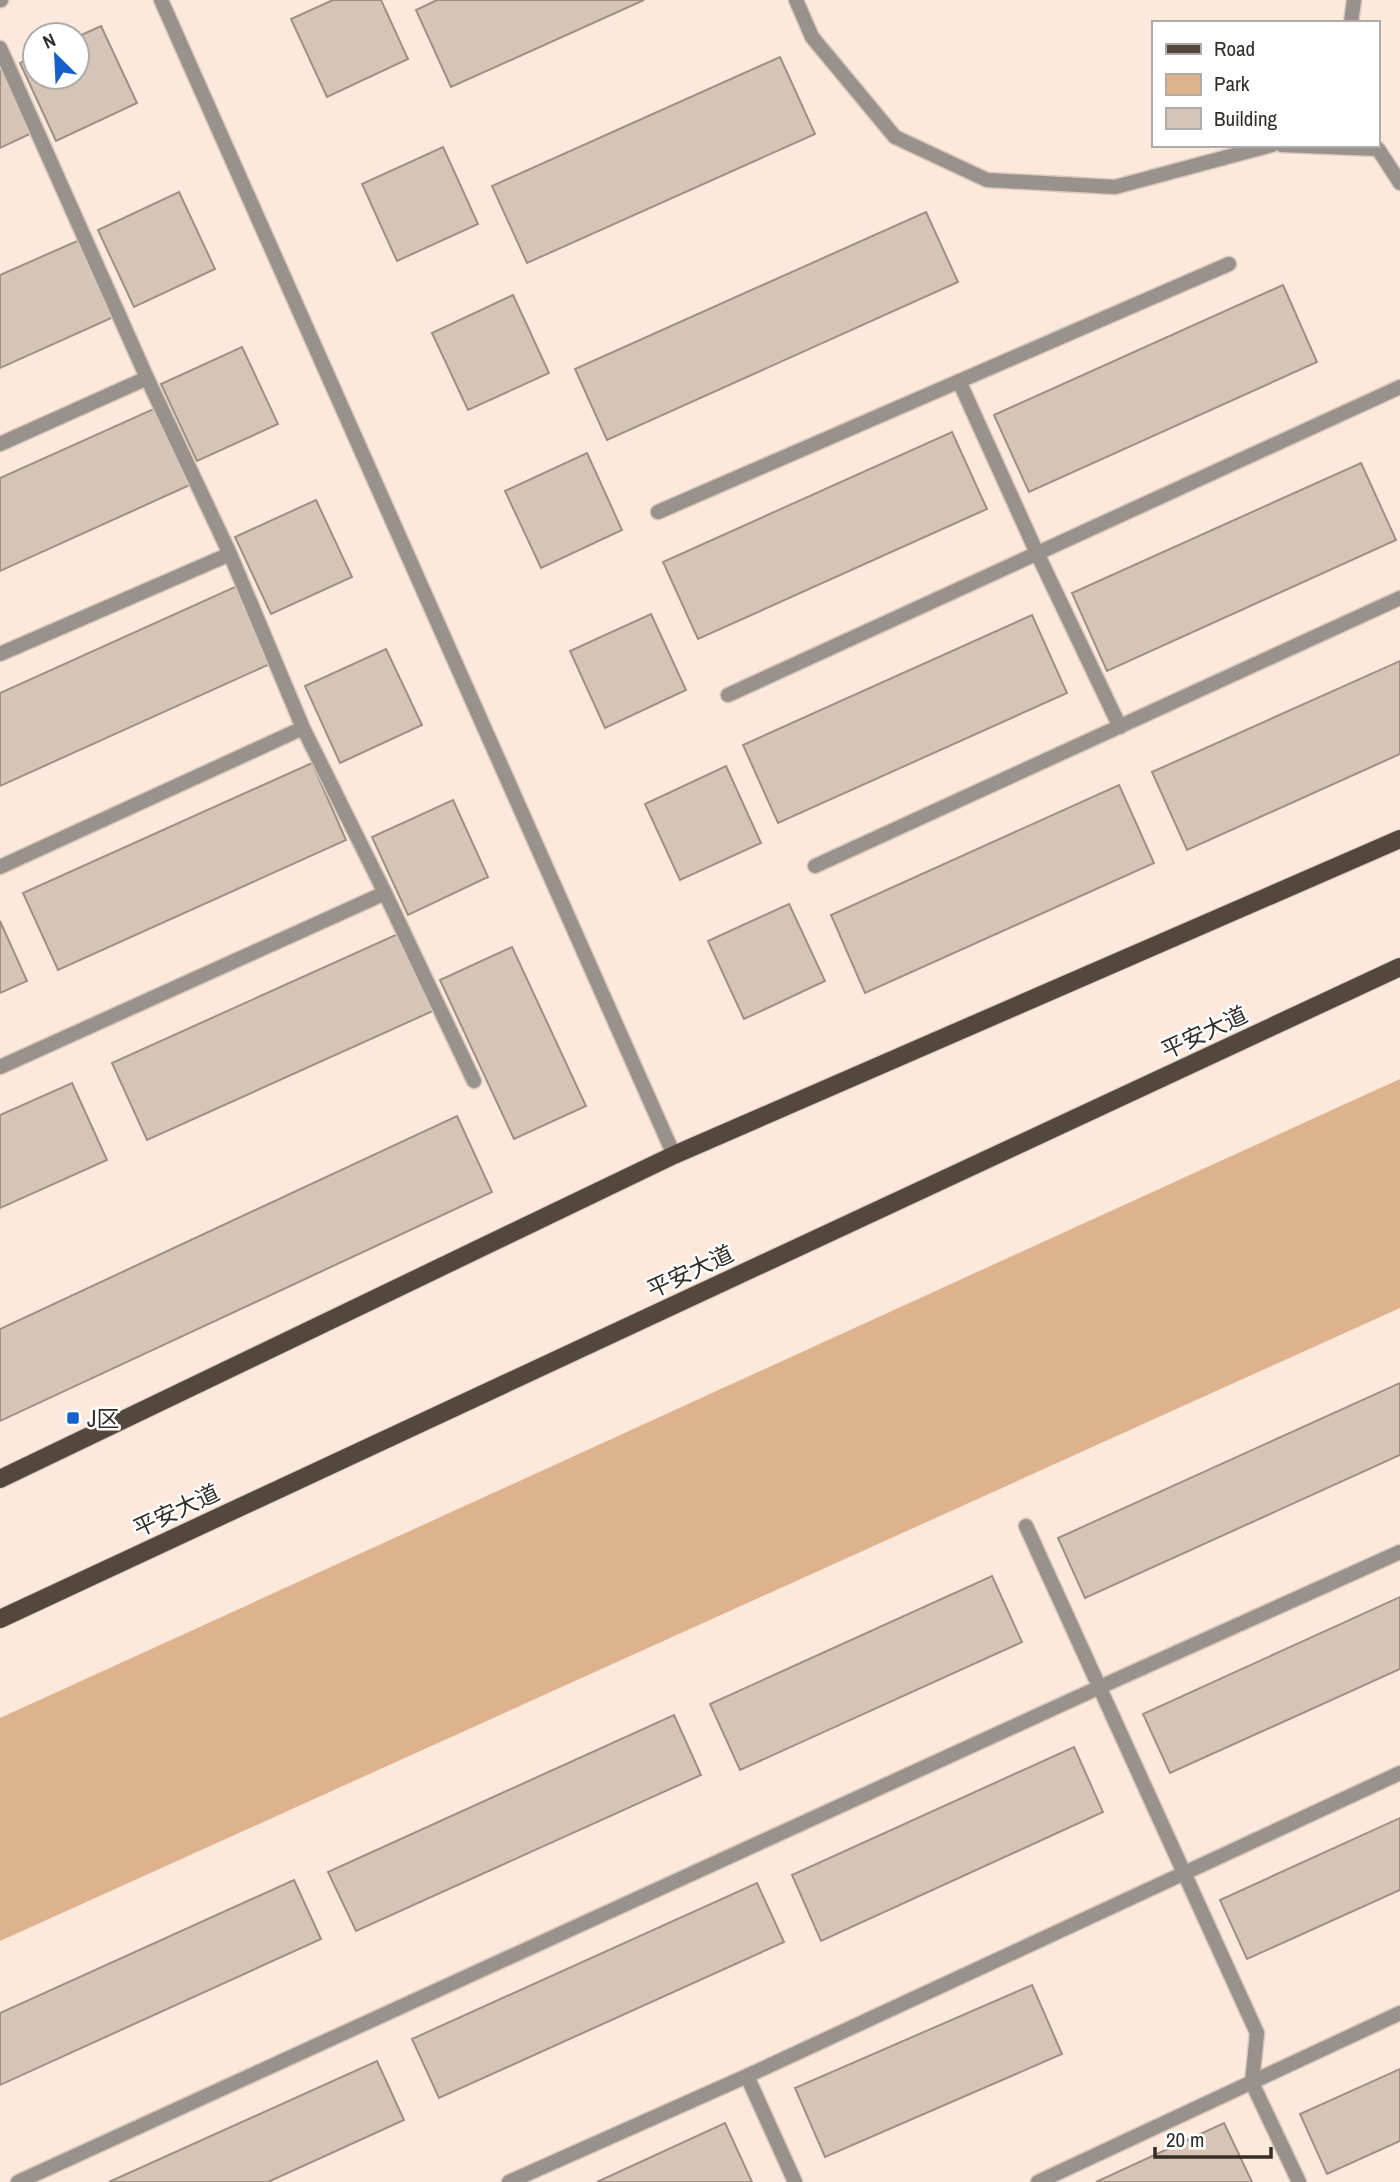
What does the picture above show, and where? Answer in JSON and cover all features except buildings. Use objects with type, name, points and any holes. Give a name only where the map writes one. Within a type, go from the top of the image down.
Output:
[{"type":"main road","points":[[0,1479],[674,1155],[1400,839]]},
{"type":"main road","name":"平安大道","points":[[0,1619],[1400,967]]},
{"type":"street","points":[[161,0],[674,1155]]},
{"type":"street","points":[[796,0],[812,37],[895,137],[987,180],[1115,187],[1265,147]]},
{"type":"street","points":[[1351,21],[1354,0]]},
{"type":"street","points":[[0,48],[147,378],[230,554],[303,728],[474,1081]]},
{"type":"street","points":[[1348,147],[1378,149],[1399,181]]},
{"type":"street","points":[[658,512],[1229,264]]},
{"type":"street","points":[[0,444],[147,378]]},
{"type":"street","points":[[959,381],[1120,727]]},
{"type":"street","points":[[728,695],[1400,387]]},
{"type":"street","points":[[0,654],[230,554]]},
{"type":"street","points":[[816,866],[1400,598]]},
{"type":"street","points":[[0,867],[303,728]]},
{"type":"street","points":[[0,1067],[385,893]]},
{"type":"street","points":[[1026,1526],[1257,2034],[1252,2082],[1298,2182]]},
{"type":"street","points":[[18,2182],[1400,1552]]},
{"type":"street","points":[[509,2182],[747,2076],[1400,1773]]},
{"type":"street","points":[[1038,2182],[1400,2013]]},
{"type":"street","points":[[747,2076],[795,2182]]},
{"type":"green space","points":[[1400,1079],[1400,1308],[0,1941],[0,1718]]},
{"type":"place","name":"J区","points":[[73,1418]]}]
